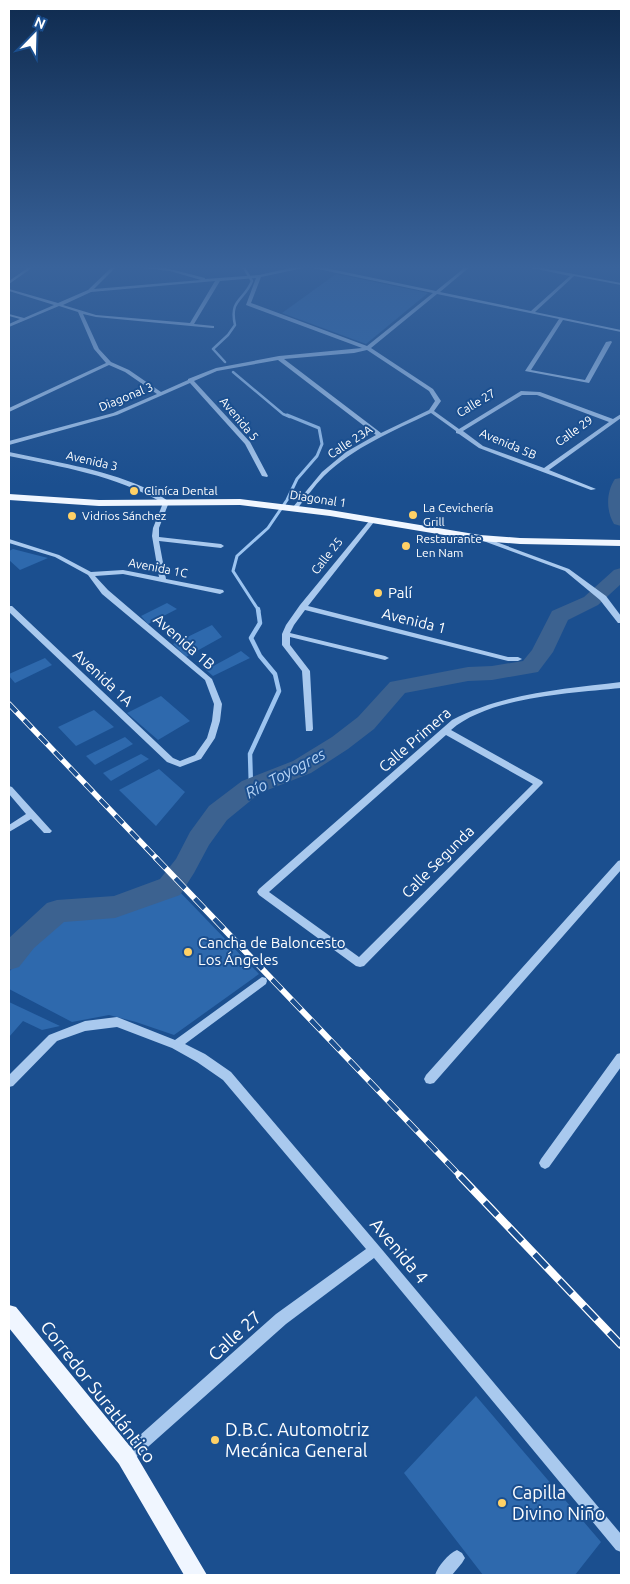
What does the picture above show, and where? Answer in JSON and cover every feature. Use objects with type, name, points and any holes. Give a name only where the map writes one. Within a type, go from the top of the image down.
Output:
[{"type":"main road","name":"Diagonal 1","points":[[9,497],[99,502],[217,501],[291,508],[480,538],[520,541],[619,542]]},
{"type":"main road","name":"Corredor Suratlántico","points":[[9,1314],[126,1456],[196,1575]]},
{"type":"street","points":[[92,339],[97,350],[109,364],[127,371],[161,394]]},
{"type":"street","points":[[343,339],[368,348],[431,390],[438,401],[431,411]]},
{"type":"street","points":[[368,348],[379,339]]},
{"type":"street","points":[[549,339],[528,372],[587,382],[609,342]]},
{"type":"street","name":"Diagonal 3","points":[[9,442],[115,414],[216,370],[279,358],[368,348]]},
{"type":"street","points":[[279,358],[380,435]]},
{"type":"street","points":[[9,410],[109,364]]},
{"type":"street","name":"Avenida 5","points":[[190,380],[248,443],[265,476]]},
{"type":"street","name":"Calle 27","points":[[458,432],[521,393],[538,393],[613,421]]},
{"type":"street","name":"Avenida 5B","points":[[431,411],[481,447],[593,489]]},
{"type":"street","name":"Calle 23A","points":[[291,508],[324,474],[350,452],[380,435],[431,411]]},
{"type":"street","name":"Calle 29","points":[[544,471],[621,416]]},
{"type":"street","name":"Avenida 3","points":[[9,454],[110,475],[150,492],[166,502]]},
{"type":"street","points":[[163,580],[155,539],[156,528],[166,502]]},
{"type":"street","name":"Calle 25","points":[[303,607],[372,521]]},
{"type":"street","points":[[480,538],[567,570],[603,598],[621,621]]},
{"type":"street","points":[[155,539],[221,546]]},
{"type":"street","points":[[11,543],[57,556],[90,574]]},
{"type":"street","name":"Avenida 1C","points":[[90,574],[123,572],[220,592]]},
{"type":"street","name":"Avenida 1B","points":[[90,574],[105,592],[208,679],[218,704],[211,738],[198,757],[180,764]]},
{"type":"street","points":[[303,607],[290,625],[286,634],[286,645],[306,671],[309,729]]},
{"type":"street","name":"Avenida 1","points":[[303,607],[499,657],[518,659]]},
{"type":"street","name":"Avenida 1A","points":[[9,608],[170,760],[180,764]]},
{"type":"street","points":[[286,634],[385,658]]},
{"type":"street","name":"Calle Primera","points":[[360,962],[262,892],[444,731],[470,713],[484,708],[564,692],[621,685]]},
{"type":"street","name":"Calle Segunda","points":[[360,962],[539,783],[444,731]]},
{"type":"street","points":[[9,789],[47,831]]},
{"type":"street","points":[[9,829],[31,815]]},
{"type":"street","points":[[430,1079],[621,864]]},
{"type":"street","points":[[176,1045],[262,981]]},
{"type":"street","name":"Avenida 4","points":[[9,1082],[53,1038],[85,1026],[117,1022],[176,1045],[201,1058],[227,1076],[621,1545]]},
{"type":"street","points":[[545,1163],[621,1058]]},
{"type":"street","name":"Calle 27","points":[[126,1456],[281,1319],[375,1250]]},
{"type":"street","points":[[442,1575],[457,1558]]},
{"type":"shaded area","points":[[352,339],[372,339],[366,344]]},
{"type":"shaded area","points":[[13,549],[48,558],[20,570],[9,560],[9,551]]},
{"type":"shaded area","points":[[167,603],[177,609],[148,624],[141,616]]},
{"type":"shaded area","points":[[212,625],[222,637],[186,657],[173,644]]},
{"type":"shaded area","points":[[241,651],[250,658],[213,676],[206,670]]},
{"type":"shaded area","points":[[45,658],[52,665],[15,683],[9,676],[9,674]]},
{"type":"shaded area","points":[[161,696],[190,721],[158,740],[127,713]]},
{"type":"shaded area","points":[[94,710],[114,727],[76,746],[58,727]]},
{"type":"shaded area","points":[[125,737],[133,744],[95,765],[86,756]]},
{"type":"shaded area","points":[[141,754],[149,759],[111,781],[103,773]]},
{"type":"shaded area","points":[[159,769],[185,792],[156,826],[119,790]]},
{"type":"shaded area","points":[[177,889],[259,974],[174,1035],[109,1015],[72,1022],[9,989],[9,972],[33,943],[60,919],[116,915],[159,899]]},
{"type":"shaded area","points":[[9,1002],[60,1026],[42,1030],[23,1021],[9,1037]]},
{"type":"shaded area","points":[[476,1396],[601,1542],[575,1575],[483,1575],[404,1473]]},
{"type":"waterway","points":[[224,339],[213,349],[225,362]]},
{"type":"waterway","points":[[233,372],[283,414],[290,417]]},
{"type":"waterway","points":[[258,610],[233,571],[237,556],[268,528],[287,500],[297,479],[317,456],[322,444],[319,428],[287,415]]},
{"type":"waterway","name":"Río Toyogres","points":[[621,483],[617,502],[621,520]]},
{"type":"waterway","name":"Río Toyogres","points":[[9,958],[24,940],[57,911],[115,907],[170,887],[185,866],[199,839],[218,813],[251,787],[302,767],[340,743],[366,723],[398,687],[468,674],[492,673],[530,667],[542,652],[559,616],[591,601],[621,574]]},
{"type":"waterway","points":[[251,787],[250,754],[279,691],[275,674],[260,656],[251,638],[260,623],[258,610]]},
{"type":"railway","points":[[9,704],[157,859]]},
{"type":"railway","points":[[156,858],[461,1177]]},
{"type":"railway","points":[[460,1176],[621,1345]]},
{"type":"place","name":"Cliníca Dental","points":[[134,491]]},
{"type":"place","name":"La Cevichería Grill","points":[[413,515]]},
{"type":"place","name":"Vidrios Sánchez","points":[[72,516]]},
{"type":"place","name":"Restaurante Len Nam","points":[[406,546]]},
{"type":"place","name":"Palí","points":[[378,593]]},
{"type":"place","name":"Cancha de Baloncesto Los Ángeles","points":[[188,952]]},
{"type":"place","name":"D.B.C. Automotriz Mecánica General","points":[[215,1440]]},
{"type":"place","name":"Capilla Divino Niño","points":[[502,1503]]}]
